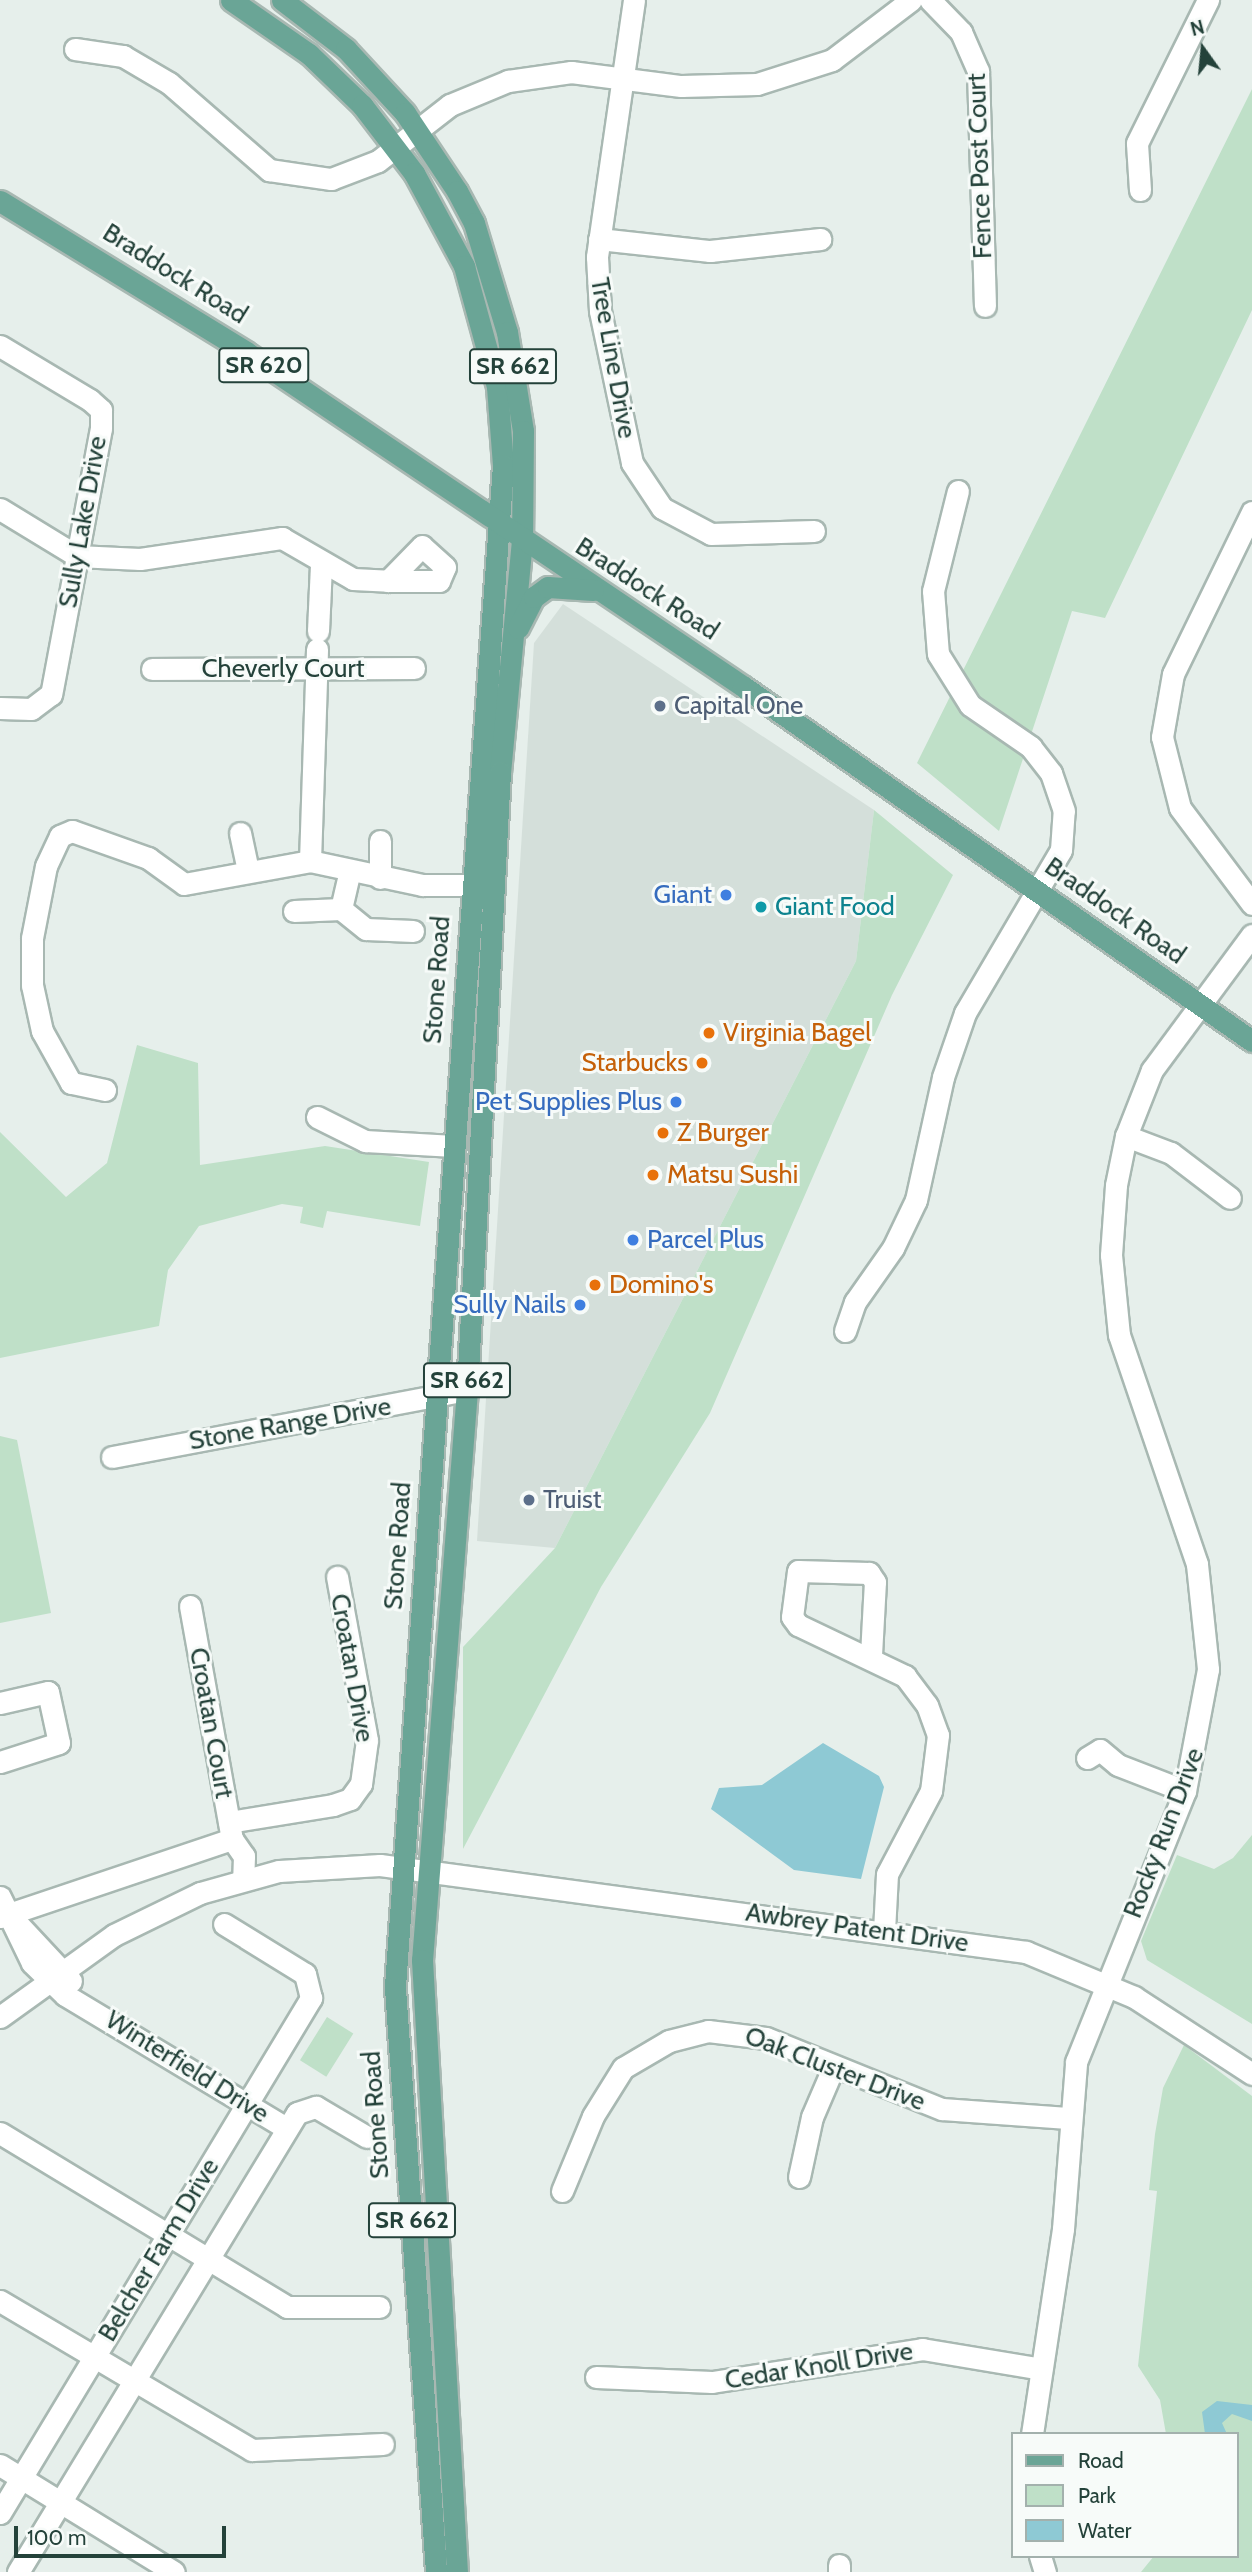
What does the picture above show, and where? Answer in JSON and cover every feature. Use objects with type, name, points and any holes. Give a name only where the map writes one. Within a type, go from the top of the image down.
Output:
[{"type":"main road","name":"SR 662","points":[[231,0],[309,54],[396,147],[442,221],[483,320],[502,452],[497,523]]},
{"type":"main road","name":"SR 662","points":[[282,0],[346,49],[418,130],[474,223],[507,332],[523,431],[522,540]]},
{"type":"main road","name":"Braddock Road","points":[[0,201],[163,297],[522,540],[607,594],[1252,1041]]},
{"type":"main road","name":"Stone Road","points":[[436,2572],[396,1988],[400,1868],[438,1397],[497,523]]},
{"type":"main road","name":"Stone Road","points":[[457,2572],[423,1994],[467,1390],[495,886],[522,540]]},
{"type":"main road","points":[[513,639],[529,605],[548,587],[607,594]]},
{"type":"street","name":"Tree Line Drive","points":[[634,0],[599,239],[600,311],[632,463],[650,496],[683,523],[711,534],[814,531]]},
{"type":"street","points":[[75,49],[123,56],[169,83],[198,103],[251,160],[279,174],[331,179],[396,147],[450,105],[508,81],[571,72],[717,88],[792,76],[866,40],[911,0]]},
{"type":"street","name":"Fence Post Court","points":[[930,0],[961,32],[978,71],[985,306]]},
{"type":"street","points":[[1140,190],[1138,144],[1208,0]]},
{"type":"street","points":[[599,239],[710,251],[820,239]]},
{"type":"street","name":"Sully Lake Drive","points":[[0,346],[101,410],[77,556],[48,701],[31,709],[0,708]]},
{"type":"street","points":[[845,1331],[855,1302],[893,1248],[916,1200],[943,1077],[965,1013],[1039,892],[1061,850],[1060,791],[1031,747],[961,696],[934,639],[933,591],[958,491]]},
{"type":"street","points":[[0,509],[77,556],[139,559],[282,538],[304,546],[321,564],[353,579],[388,581]]},
{"type":"street","points":[[1252,512],[1173,674],[1162,737],[1180,808],[1252,904]]},
{"type":"street","points":[[310,860],[321,564]]},
{"type":"street","name":"Cheverly Court","points":[[152,669],[317,650],[414,668]]},
{"type":"street","points":[[105,1090],[71,1083],[43,1031],[32,985],[32,938],[55,844],[72,831],[148,858],[184,884],[310,860],[380,878],[495,886]]},
{"type":"street","points":[[240,833],[248,871]]},
{"type":"street","points":[[380,841],[380,878]]},
{"type":"street","points":[[341,909],[350,870]]},
{"type":"street","points":[[294,911],[341,909],[366,929],[413,931]]},
{"type":"street","name":"Rocky Run Drive","points":[[1032,2432],[1063,2229],[1068,2118],[1076,2062],[1104,1983],[1185,1791],[1205,1711],[1206,1623],[1197,1564],[1127,1362],[1112,1296],[1116,1185],[1126,1136],[1152,1070],[1197,1003],[1252,935]]},
{"type":"street","points":[[317,1117],[365,1141],[454,1146]]},
{"type":"street","points":[[1126,1136],[1171,1153],[1230,1198]]},
{"type":"street","name":"Stone Range Drive","points":[[112,1457],[467,1390]]},
{"type":"street","points":[[871,1655],[876,1582],[869,1573],[798,1571],[792,1617],[798,1625],[831,1645],[871,1655],[921,1694],[940,1753],[931,1791],[894,1850],[884,1932]]},
{"type":"street","name":"Croatan Drive","points":[[3,1910],[231,1830],[350,1799],[361,1784],[367,1740],[337,1577]]},
{"type":"street","name":"Croatan Court","points":[[190,1606],[231,1830],[244,1856],[243,1880]]},
{"type":"street","points":[[0,1703],[48,1692],[59,1743],[0,1762]]},
{"type":"street","points":[[1087,1758],[1100,1750],[1118,1765],[1185,1791]]},
{"type":"street","name":"Awbrey Patent Drive","points":[[0,2017],[54,1977],[158,1911],[243,1880],[307,1867],[400,1868],[1026,1952],[1104,1983],[1183,2025],[1252,2074]]},
{"type":"street","name":"Winterfield Drive","points":[[3,1910],[54,1977],[87,2006],[286,2128]]},
{"type":"street","name":"Belcher Farm Drive","points":[[0,2513],[96,2358],[246,2105],[312,1985],[305,1974],[224,1924]]},
{"type":"street","name":"Oak Cluster Drive","points":[[562,2191],[615,2078],[669,2040],[708,2031],[744,2032],[942,2109],[1068,2118]]},
{"type":"street","points":[[799,2178],[833,2067]]},
{"type":"street","points":[[286,2128],[297,2113],[316,2107],[367,2137]]},
{"type":"street","name":"Belcher Farm Drive","points":[[18,2572],[286,2128]]},
{"type":"street","points":[[0,2133],[288,2307],[379,2307]]},
{"type":"street","points":[[0,2301],[252,2450],[383,2444]]},
{"type":"street","name":"Cedar Knoll Drive","points":[[596,2377],[712,2382],[922,2349],[1041,2369]]},
{"type":"street","points":[[0,2465],[174,2572]]},
{"type":"shaded area","points":[[563,604],[874,810],[856,961],[555,1548],[477,1541],[534,643]]},
{"type":"green space","points":[[1252,89],[1252,310],[1105,618],[1072,611],[999,831],[917,763]]},
{"type":"green space","points":[[874,810],[953,875],[892,995],[710,1413],[601,1587],[463,1849],[463,1647],[555,1548],[856,961]]},
{"type":"green space","points":[[137,1045],[198,1063],[200,1165],[325,1146],[429,1162],[420,1226],[327,1211],[323,1228],[300,1223],[303,1207],[282,1204],[199,1226],[168,1270],[159,1326],[0,1358],[0,1132],[66,1197],[107,1163]]},
{"type":"green space","points":[[0,1436],[17,1440],[51,1613],[0,1623]]},
{"type":"green space","points":[[1252,1835],[1252,2024],[1147,1960],[1141,1941],[1177,1855],[1214,1869],[1233,1858]]},
{"type":"green space","points":[[327,2017],[353,2033],[326,2077],[300,2060]]},
{"type":"green space","points":[[1184,2045],[1252,2096],[1252,2572],[1141,2572],[1152,2558],[1238,2558],[1238,2432],[1166,2432],[1160,2400],[1138,2366],[1157,2191],[1149,2190],[1163,2088]]},
{"type":"water","points":[[823,1743],[879,1776],[884,1787],[861,1879],[794,1870],[711,1809],[719,1788],[762,1785]]},
{"type":"water","points":[[1217,2401],[1252,2405],[1252,2421],[1232,2414],[1222,2423],[1226,2432],[1205,2432],[1202,2412]]},
{"type":"place","name":"Capital One","points":[[660,706]]},
{"type":"place","name":"Giant","points":[[726,895]]},
{"type":"place","name":"Giant Food","points":[[761,907]]},
{"type":"place","name":"Virginia Bagel","points":[[709,1033]]},
{"type":"place","name":"Starbucks","points":[[702,1063]]},
{"type":"place","name":"Pet Supplies Plus","points":[[676,1102]]},
{"type":"place","name":"Z Burger","points":[[663,1133]]},
{"type":"place","name":"Matsu Sushi","points":[[653,1175]]},
{"type":"place","name":"Parcel Plus","points":[[633,1240]]},
{"type":"place","name":"Domino's","points":[[595,1285]]},
{"type":"place","name":"Sully Nails","points":[[580,1305]]},
{"type":"place","name":"Truist","points":[[529,1500]]}]
